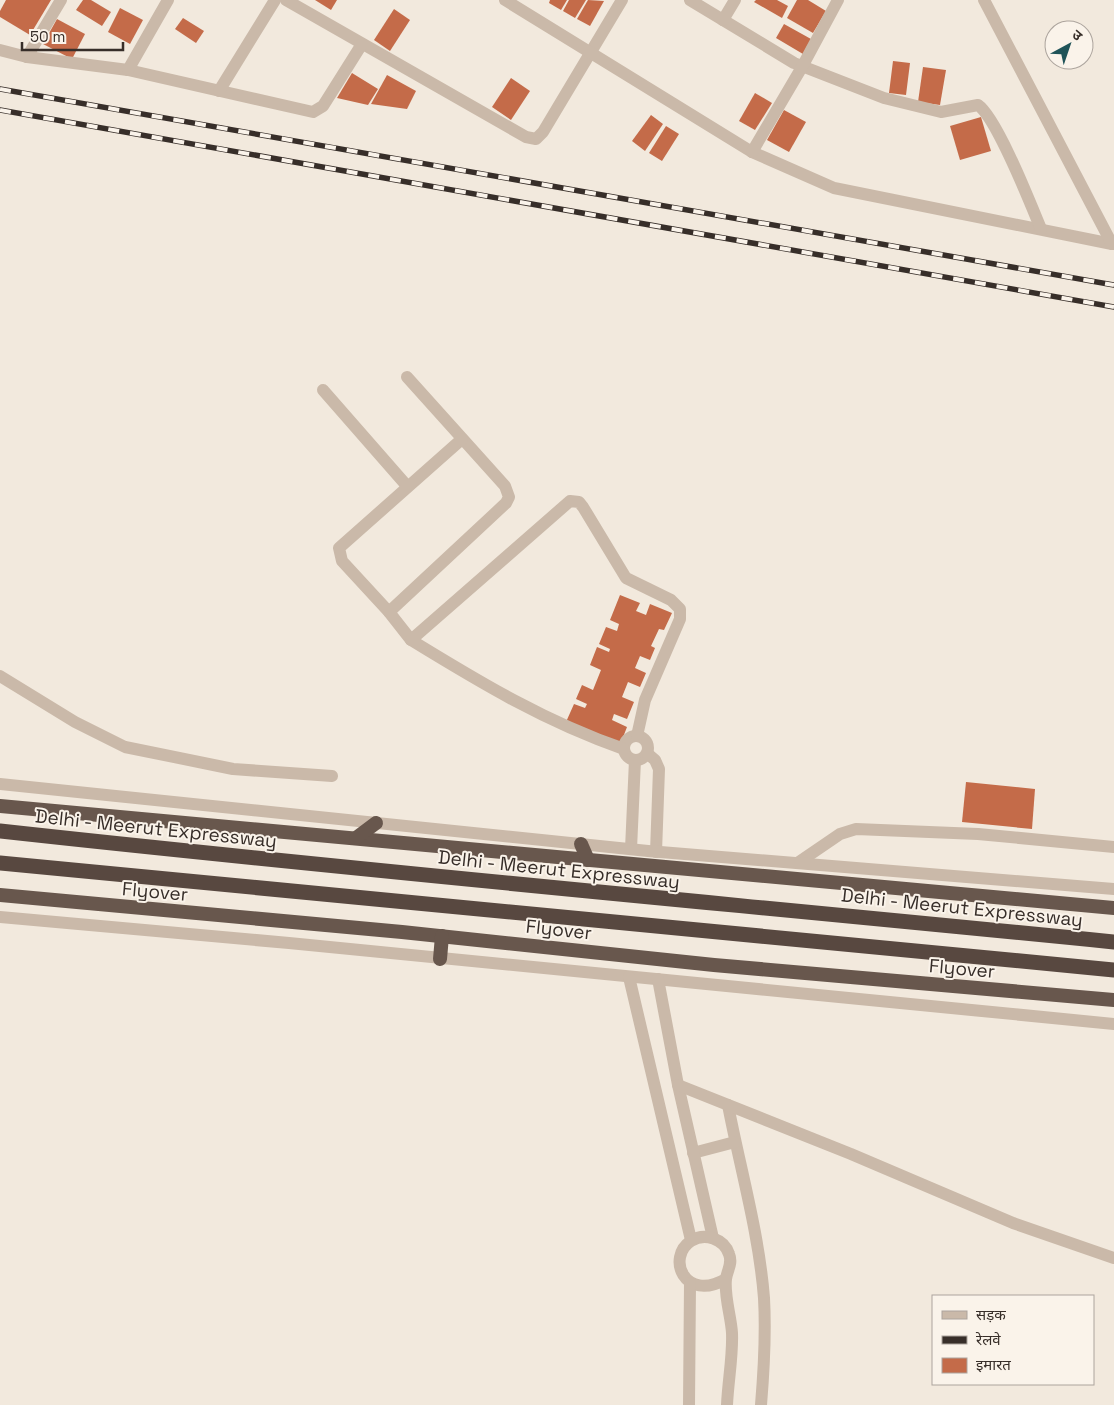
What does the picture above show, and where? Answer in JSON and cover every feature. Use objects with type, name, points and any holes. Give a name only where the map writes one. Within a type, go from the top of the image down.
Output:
[{"type":"highway","points":[[0,806],[1114,908]]},
{"type":"highway","points":[[356,838],[376,823]]},
{"type":"highway","name":"Delhi - Meerut Expressway","points":[[0,831],[631,897],[1114,942]]},
{"type":"highway","points":[[580,844],[588,860]]},
{"type":"highway","points":[[0,863],[1114,970]]},
{"type":"highway","name":"Flyover","points":[[0,895],[1114,1000]]},
{"type":"highway","points":[[440,959],[442,936]]},
{"type":"street","points":[[27,57],[61,0]]},
{"type":"street","points":[[128,70],[168,0]]},
{"type":"street","points":[[219,91],[275,0]]},
{"type":"street","points":[[286,0],[526,137],[536,139],[543,132],[622,0]]},
{"type":"street","points":[[505,0],[752,152],[834,188],[1112,244],[984,0]]},
{"type":"street","points":[[690,0],[802,67],[884,98],[941,112],[978,105],[989,117],[1024,188],[1041,229]]},
{"type":"street","points":[[723,20],[735,0]]},
{"type":"street","points":[[752,152],[802,67],[838,0]]},
{"type":"street","points":[[0,50],[27,57],[128,70],[317,111],[323,106],[362,44]]},
{"type":"street","points":[[389,612],[506,503],[509,497],[505,486],[408,377]]},
{"type":"street","points":[[323,390],[408,486]]},
{"type":"street","points":[[462,439],[339,548],[342,561],[389,612],[411,640],[497,693],[591,738],[624,749],[629,758],[641,760],[648,754]]},
{"type":"street","points":[[411,640],[570,501],[579,502],[626,578],[671,600],[680,609],[680,619],[645,700],[637,736]]},
{"type":"street","points":[[0,676],[75,722],[125,747],[233,769],[332,776]]},
{"type":"street","points":[[624,749],[627,740],[637,736],[643,737],[648,743],[648,754],[655,760],[659,769],[656,852]]},
{"type":"street","points":[[631,849],[635,760]]},
{"type":"street","points":[[0,784],[656,852],[799,862],[1114,889]]},
{"type":"street","points":[[799,862],[840,834],[856,829],[978,834],[1114,847]]},
{"type":"street","points":[[0,916],[1114,1024]]},
{"type":"street","points":[[629,976],[691,1240]]},
{"type":"street","points":[[658,979],[678,1085],[713,1238]]},
{"type":"street","points":[[678,1085],[1013,1223],[1114,1258]]},
{"type":"street","points":[[728,1105],[764,1298],[765,1359],[761,1405]]},
{"type":"street","points":[[694,1153],[735,1142]]},
{"type":"street","points":[[726,1279],[713,1286],[701,1287],[690,1283],[684,1276],[680,1266],[680,1256],[684,1247],[691,1240],[702,1237],[713,1238],[727,1248],[730,1256],[730,1265],[726,1279],[732,1334],[727,1405]]},
{"type":"street","points":[[690,1283],[690,1405]]},
{"type":"building","points":[[6,0],[51,0],[30,35],[0,17],[0,11]]},
{"type":"building","points":[[83,0],[91,0],[111,12],[102,26],[76,10]]},
{"type":"building","points":[[315,0],[337,0],[331,10]]},
{"type":"building","points":[[550,0],[567,0],[561,10],[549,3]]},
{"type":"building","points":[[569,0],[586,0],[575,18],[563,11]]},
{"type":"building","points":[[588,0],[604,1],[590,26],[577,19]]},
{"type":"building","points":[[756,0],[777,0],[788,6],[782,18],[754,2]]},
{"type":"building","points":[[797,0],[808,0],[826,11],[813,33],[787,18]]},
{"type":"building","points":[[120,8],[143,20],[130,44],[108,32]]},
{"type":"building","points":[[394,9],[410,20],[390,51],[374,40]]},
{"type":"building","points":[[183,18],[204,31],[196,43],[175,29]]},
{"type":"building","points":[[57,19],[85,34],[72,59],[43,44]]},
{"type":"building","points":[[784,24],[811,39],[803,54],[776,38]]},
{"type":"building","points":[[893,61],[910,63],[906,95],[889,93]]},
{"type":"building","points":[[923,67],[946,70],[940,105],[918,102]]},
{"type":"building","points":[[352,73],[378,89],[368,105],[337,98]]},
{"type":"building","points":[[387,75],[416,91],[407,109],[371,104]]},
{"type":"building","points":[[511,78],[530,91],[511,120],[492,107]]},
{"type":"building","points":[[755,93],[772,103],[755,130],[739,121]]},
{"type":"building","points":[[784,110],[806,122],[789,152],[767,140]]},
{"type":"building","points":[[651,115],[663,124],[645,151],[632,141]]},
{"type":"building","points":[[981,117],[991,151],[960,160],[950,126]]},
{"type":"building","points":[[666,126],[679,134],[662,161],[649,153]]},
{"type":"building","points":[[620,595],[640,603],[636,611],[646,615],[650,604],[672,613],[664,630],[659,629],[651,646],[655,648],[650,660],[640,656],[635,668],[646,673],[640,687],[628,682],[622,697],[634,702],[627,719],[614,714],[612,720],[627,727],[620,745],[566,722],[574,704],[585,708],[587,704],[576,699],[582,685],[593,690],[601,670],[590,665],[597,647],[609,652],[610,649],[599,644],[606,627],[617,631],[619,624],[610,620]]},
{"type":"building","points":[[966,782],[1035,789],[1032,829],[962,822]]},
{"type":"railway","points":[[0,89],[1114,285]]},
{"type":"railway","points":[[0,110],[1114,307]]}]
